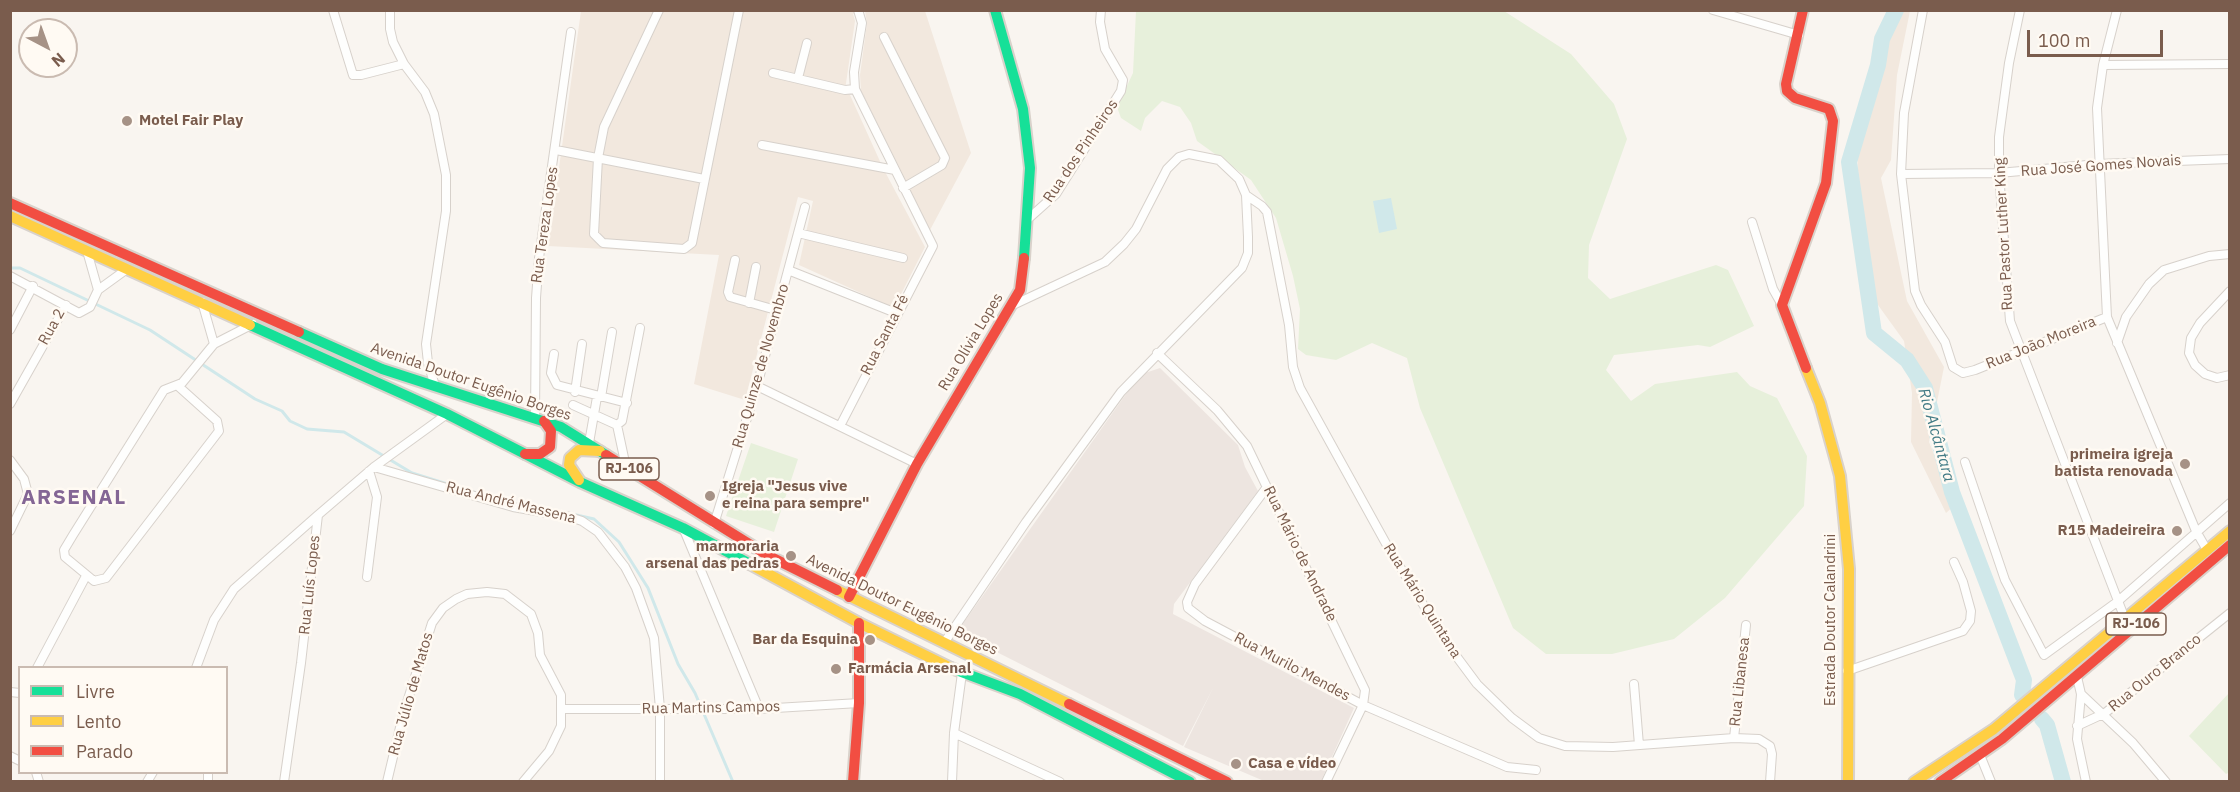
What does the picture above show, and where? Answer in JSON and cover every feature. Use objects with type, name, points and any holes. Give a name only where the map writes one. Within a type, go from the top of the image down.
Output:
[{"type":"main road","name":"Rua Olívia Lopes","points":[[849,597],[917,464],[1020,290],[1028,219],[1030,168],[1027,129],[995,10]]},
{"type":"main road","points":[[1782,305],[1826,183],[1831,151],[1833,121],[1829,109],[1796,98],[1787,91],[1786,84],[1803,10]]},
{"type":"main road","name":"Avenida Doutor Eugênio Borges","points":[[10,203],[351,356],[540,420],[589,443],[714,525],[849,597],[1227,782]]},
{"type":"main road","name":"Avenida Doutor Eugênio Borges","points":[[10,216],[202,301],[447,414],[580,482],[683,528],[859,623],[962,673],[1020,694],[1190,782]]},
{"type":"main road","name":"Estrada Doutor Calandrini","points":[[1782,305],[1820,403],[1840,476],[1849,569],[1848,782]]},
{"type":"main road","points":[[523,453],[540,454],[548,450],[552,438],[540,420]]},
{"type":"main road","points":[[580,482],[569,465],[570,458],[579,450],[601,451]]},
{"type":"main road","name":"RJ-106","points":[[1914,782],[1994,729],[2229,531]]},
{"type":"main road","name":"RJ-106","points":[[1940,782],[2002,739],[2229,545]]},
{"type":"main road","points":[[853,782],[859,702],[859,623]]},
{"type":"street","points":[[333,10],[353,75],[404,64]]},
{"type":"street","points":[[390,10],[393,42],[404,64],[425,92],[434,114],[446,175],[446,211],[426,344],[428,363],[435,386]]},
{"type":"street","points":[[659,10],[604,127],[598,158],[594,234],[603,243],[688,247],[693,240],[739,10]]},
{"type":"street","points":[[858,10],[862,23],[854,72],[855,90],[903,188],[942,165],[945,158],[884,37]]},
{"type":"street","name":"Rua dos Pinheiros","points":[[1028,219],[1056,194],[1110,111],[1124,84],[1105,49],[1100,22],[1101,10]]},
{"type":"street","points":[[1713,10],[1799,35]]},
{"type":"street","points":[[1901,174],[1904,113],[1923,10]]},
{"type":"street","name":"Rua Pastor Luther King","points":[[2020,10],[2009,63],[2001,127],[1999,173],[2006,293],[2010,321],[2125,619]]},
{"type":"street","points":[[2117,10],[2103,65],[2097,108],[2107,317],[2196,531],[2207,550]]},
{"type":"street","name":"Rua Tereza Lopes","points":[[540,420],[538,268],[571,32]]},
{"type":"street","points":[[798,78],[807,44]]},
{"type":"street","points":[[2103,65],[2229,64]]},
{"type":"street","points":[[773,73],[845,90],[855,90]]},
{"type":"street","points":[[762,145],[895,170]]},
{"type":"street","points":[[556,150],[704,179]]},
{"type":"street","name":"Rua Mário Quintana","points":[[1010,307],[1105,262],[1136,229],[1151,205],[1167,169],[1179,157],[1189,154],[1219,160],[1239,179],[1246,195],[1258,202],[1267,212],[1289,326],[1293,368],[1300,388],[1389,549],[1466,672],[1512,718],[1539,738],[1555,745],[1579,747],[1639,745],[1734,738],[1759,740],[1770,746],[1772,754],[1770,782]]},
{"type":"street","name":"Rua José Gomes Novais","points":[[1901,174],[1999,173],[2098,164],[2229,159]]},
{"type":"street","name":"Rua João Moreira","points":[[1901,174],[1915,291],[1921,305],[1935,325],[1955,370],[1963,373],[1975,370],[2107,317]]},
{"type":"street","name":"Rua Santa Fé","points":[[840,426],[896,313],[933,246],[903,188]]},
{"type":"street","points":[[944,643],[1026,522],[1121,392],[1234,277],[1248,254],[1246,195]]},
{"type":"street","name":"Rua Quinze de Novembro","points":[[714,525],[757,386],[805,207]]},
{"type":"street","name":"Estrada Doutor Calandrini","points":[[1752,222],[1773,289],[1782,305]]},
{"type":"street","points":[[798,233],[903,258]]},
{"type":"street","points":[[87,251],[99,290]]},
{"type":"street","points":[[2117,343],[2126,317],[2149,284],[2163,270],[2209,256],[2229,254]]},
{"type":"street","points":[[735,260],[728,292],[734,299],[776,310]]},
{"type":"street","points":[[749,303],[756,267]]},
{"type":"street","points":[[66,304],[79,313],[92,303],[99,290],[127,268]]},
{"type":"street","points":[[788,270],[896,313]]},
{"type":"street","name":"Rua 2","points":[[10,276],[66,304],[10,405]]},
{"type":"street","points":[[10,330],[33,286]]},
{"type":"street","points":[[2229,291],[2200,323],[2191,338],[2189,353],[2195,365],[2205,374],[2217,378],[2229,375]]},
{"type":"street","points":[[202,301],[214,344]]},
{"type":"street","points":[[178,386],[218,420],[219,431],[106,578],[94,581],[65,557],[64,550],[164,390],[178,386],[205,358],[214,344],[232,338],[252,324]]},
{"type":"street","points":[[617,425],[623,418],[627,403],[640,328]]},
{"type":"street","points":[[589,443],[612,332]]},
{"type":"street","points":[[575,392],[582,344]]},
{"type":"street","name":"Rua Mário de Andrade","points":[[1157,353],[1238,433],[1268,486],[1365,690],[1363,705]]},
{"type":"street","points":[[554,354],[552,379],[557,385],[575,392],[627,403]]},
{"type":"street","points":[[757,386],[917,464]]},
{"type":"street","points":[[573,405],[596,413],[617,425],[626,467]]},
{"type":"street","name":"Rua Luís Lopes","points":[[284,782],[301,663],[318,515],[371,469],[447,414]]},
{"type":"street","points":[[10,460],[24,479],[28,494],[10,531]]},
{"type":"street","points":[[1965,462],[2005,580],[2044,655],[2117,602],[2229,503]]},
{"type":"street","points":[[368,577],[377,497],[371,469]]},
{"type":"street","name":"Rua André Massena","points":[[371,469],[513,507],[570,517],[582,521],[598,532],[625,567],[645,610],[654,638],[660,709],[660,782]]},
{"type":"street","name":"Rua Murilo Mendes","points":[[1268,486],[1195,584],[1187,602],[1188,608],[1205,621],[1363,705],[1495,762],[1513,768],[1536,770]]},
{"type":"street","points":[[197,666],[214,620],[234,589],[318,515]]},
{"type":"street","points":[[683,528],[759,709]]},
{"type":"street","points":[[1847,671],[1964,632],[1970,621],[1971,611],[1963,582],[1954,562]]},
{"type":"street","points":[[37,666],[86,576]]},
{"type":"street","name":"Rua Júlio de Matos","points":[[387,782],[426,635],[443,608],[467,594],[495,592],[505,594],[531,614],[538,633],[540,655],[561,695],[563,709]]},
{"type":"street","name":"Rua Ouro Branco","points":[[2077,726],[2105,713],[2229,613]]},
{"type":"street","name":"Rua Libanesa","points":[[1734,738],[1746,625]]},
{"type":"street","points":[[952,782],[954,733],[962,673]]},
{"type":"street","points":[[2077,677],[2082,694],[2077,726],[2080,760],[2086,782]]},
{"type":"street","points":[[1634,684],[1639,745]]},
{"type":"street","points":[[2082,694],[2105,713],[2166,782]]},
{"type":"street","name":"Rua Martins Campos","points":[[563,709],[759,709],[859,702]]},
{"type":"street","points":[[1326,782],[1363,705]]},
{"type":"street","points":[[524,782],[549,751],[561,726],[563,709]]},
{"type":"street","points":[[954,733],[1060,782]]},
{"type":"street","points":[[1980,755],[1991,782]]},
{"type":"shaded area","points":[[1896,10],[1910,11],[1897,75],[1891,160],[1881,178],[1907,301],[1944,367],[1929,442],[1955,505],[1946,513],[1911,442],[1912,393],[1904,341],[1865,287],[1856,137],[1878,46]]},
{"type":"shaded area","points":[[581,11],[865,11],[853,14],[855,21],[845,90],[850,95],[883,168],[925,247],[894,308],[799,265],[813,201],[798,197],[745,400],[694,384],[719,255],[548,246]]},
{"type":"shaded area","points":[[865,11],[925,11],[971,153],[930,230],[861,91],[860,75],[867,23]]},
{"type":"shaded area","points":[[1160,368],[1238,445],[1245,467],[1258,491],[1174,604],[1173,614],[1354,708],[1321,781],[1264,781],[1184,747],[1213,688],[1183,746],[957,632],[1136,380],[1145,373]]},
{"type":"green space","points":[[1136,11],[1504,11],[1571,54],[1614,104],[1627,139],[1589,245],[1588,278],[1610,299],[1716,265],[1728,270],[1754,326],[1710,347],[1698,345],[1614,355],[1606,370],[1631,401],[1655,384],[1737,372],[1750,386],[1777,398],[1807,456],[1804,506],[1725,598],[1674,639],[1612,654],[1546,654],[1513,628],[1420,408],[1407,358],[1372,343],[1336,360],[1306,355],[1298,349],[1300,309],[1293,276],[1276,218],[1251,180],[1197,141],[1191,123],[1180,107],[1162,101],[1145,118],[1141,131],[1121,118],[1117,107],[1133,73]]},
{"type":"green space","points":[[751,443],[798,459],[774,532],[726,516]]},
{"type":"green space","points":[[2229,693],[2230,772],[2226,774],[2189,736]]},
{"type":"water","points":[[1391,198],[1397,229],[1379,233],[1373,201]]},
{"type":"waterway","name":"Rio Alcântara","points":[[1896,10],[1882,39],[1878,65],[1849,162],[1874,333],[1907,360],[1925,388],[1952,492],[2024,680],[2022,695]]},
{"type":"waterway","points":[[10,268],[20,268],[150,330],[255,399],[282,411],[290,421],[307,429],[344,432],[412,473],[492,498]]},
{"type":"waterway","points":[[572,514],[594,519],[619,542],[648,588],[678,664],[695,693],[733,782]]},
{"type":"waterway","name":"Rio Alcântara","points":[[2042,719],[2047,725],[2063,782]]},
{"type":"traffic: fast","points":[[995,10],[1023,109],[1030,168],[1024,258]]},
{"type":"traffic: fast","points":[[250,325],[447,414],[580,482],[683,528],[750,564]]},
{"type":"traffic: fast","points":[[299,332],[382,369],[561,427],[606,455]]},
{"type":"traffic: fast","points":[[951,668],[1020,694],[1190,782]]},
{"type":"traffic: slow","points":[[10,216],[250,325]]},
{"type":"traffic: slow","points":[[1806,368],[1820,403],[1840,476],[1849,569],[1848,782]]},
{"type":"traffic: slow","points":[[579,480],[569,465],[570,458],[579,450],[600,451]]},
{"type":"traffic: slow","points":[[1914,782],[1994,729],[2230,531]]},
{"type":"traffic: slow","points":[[750,564],[859,623],[951,668]]},
{"type":"traffic: slow","points":[[837,590],[1069,704]]},
{"type":"traffic: jam","points":[[1803,10],[1786,84],[1787,91],[1795,98],[1829,109],[1833,121],[1826,183],[1782,305],[1806,368]]},
{"type":"traffic: jam","points":[[10,203],[299,332]]},
{"type":"traffic: jam","points":[[849,597],[917,464],[1020,290],[1024,258]]},
{"type":"traffic: jam","points":[[525,454],[540,454],[550,447],[551,431],[544,421]]},
{"type":"traffic: jam","points":[[606,455],[767,555],[837,590]]},
{"type":"traffic: jam","points":[[1940,782],[2002,739],[2230,545]]},
{"type":"traffic: jam","points":[[853,782],[859,703],[859,623]]},
{"type":"traffic: jam","points":[[1069,704],[1227,782]]},
{"type":"place","name":"Motel Fair Play","points":[[127,121]]},
{"type":"place","name":"primeira igreja batista renovada","points":[[2185,464]]},
{"type":"place","name":"Igreja \"Jesus vive e reina para sempre\"","points":[[710,496]]},
{"type":"place","name":"R15 Madeireira","points":[[2177,531]]},
{"type":"place","name":"marmoraria arsenal das pedras","points":[[791,556]]},
{"type":"place","name":"Bar da Esquina","points":[[870,640]]},
{"type":"place","name":"Farmácia Arsenal","points":[[836,669]]},
{"type":"place","name":"Casa e vídeo","points":[[1236,764]]},
{"type":"district","name":"ARSENAL","points":[[74,498]]}]
